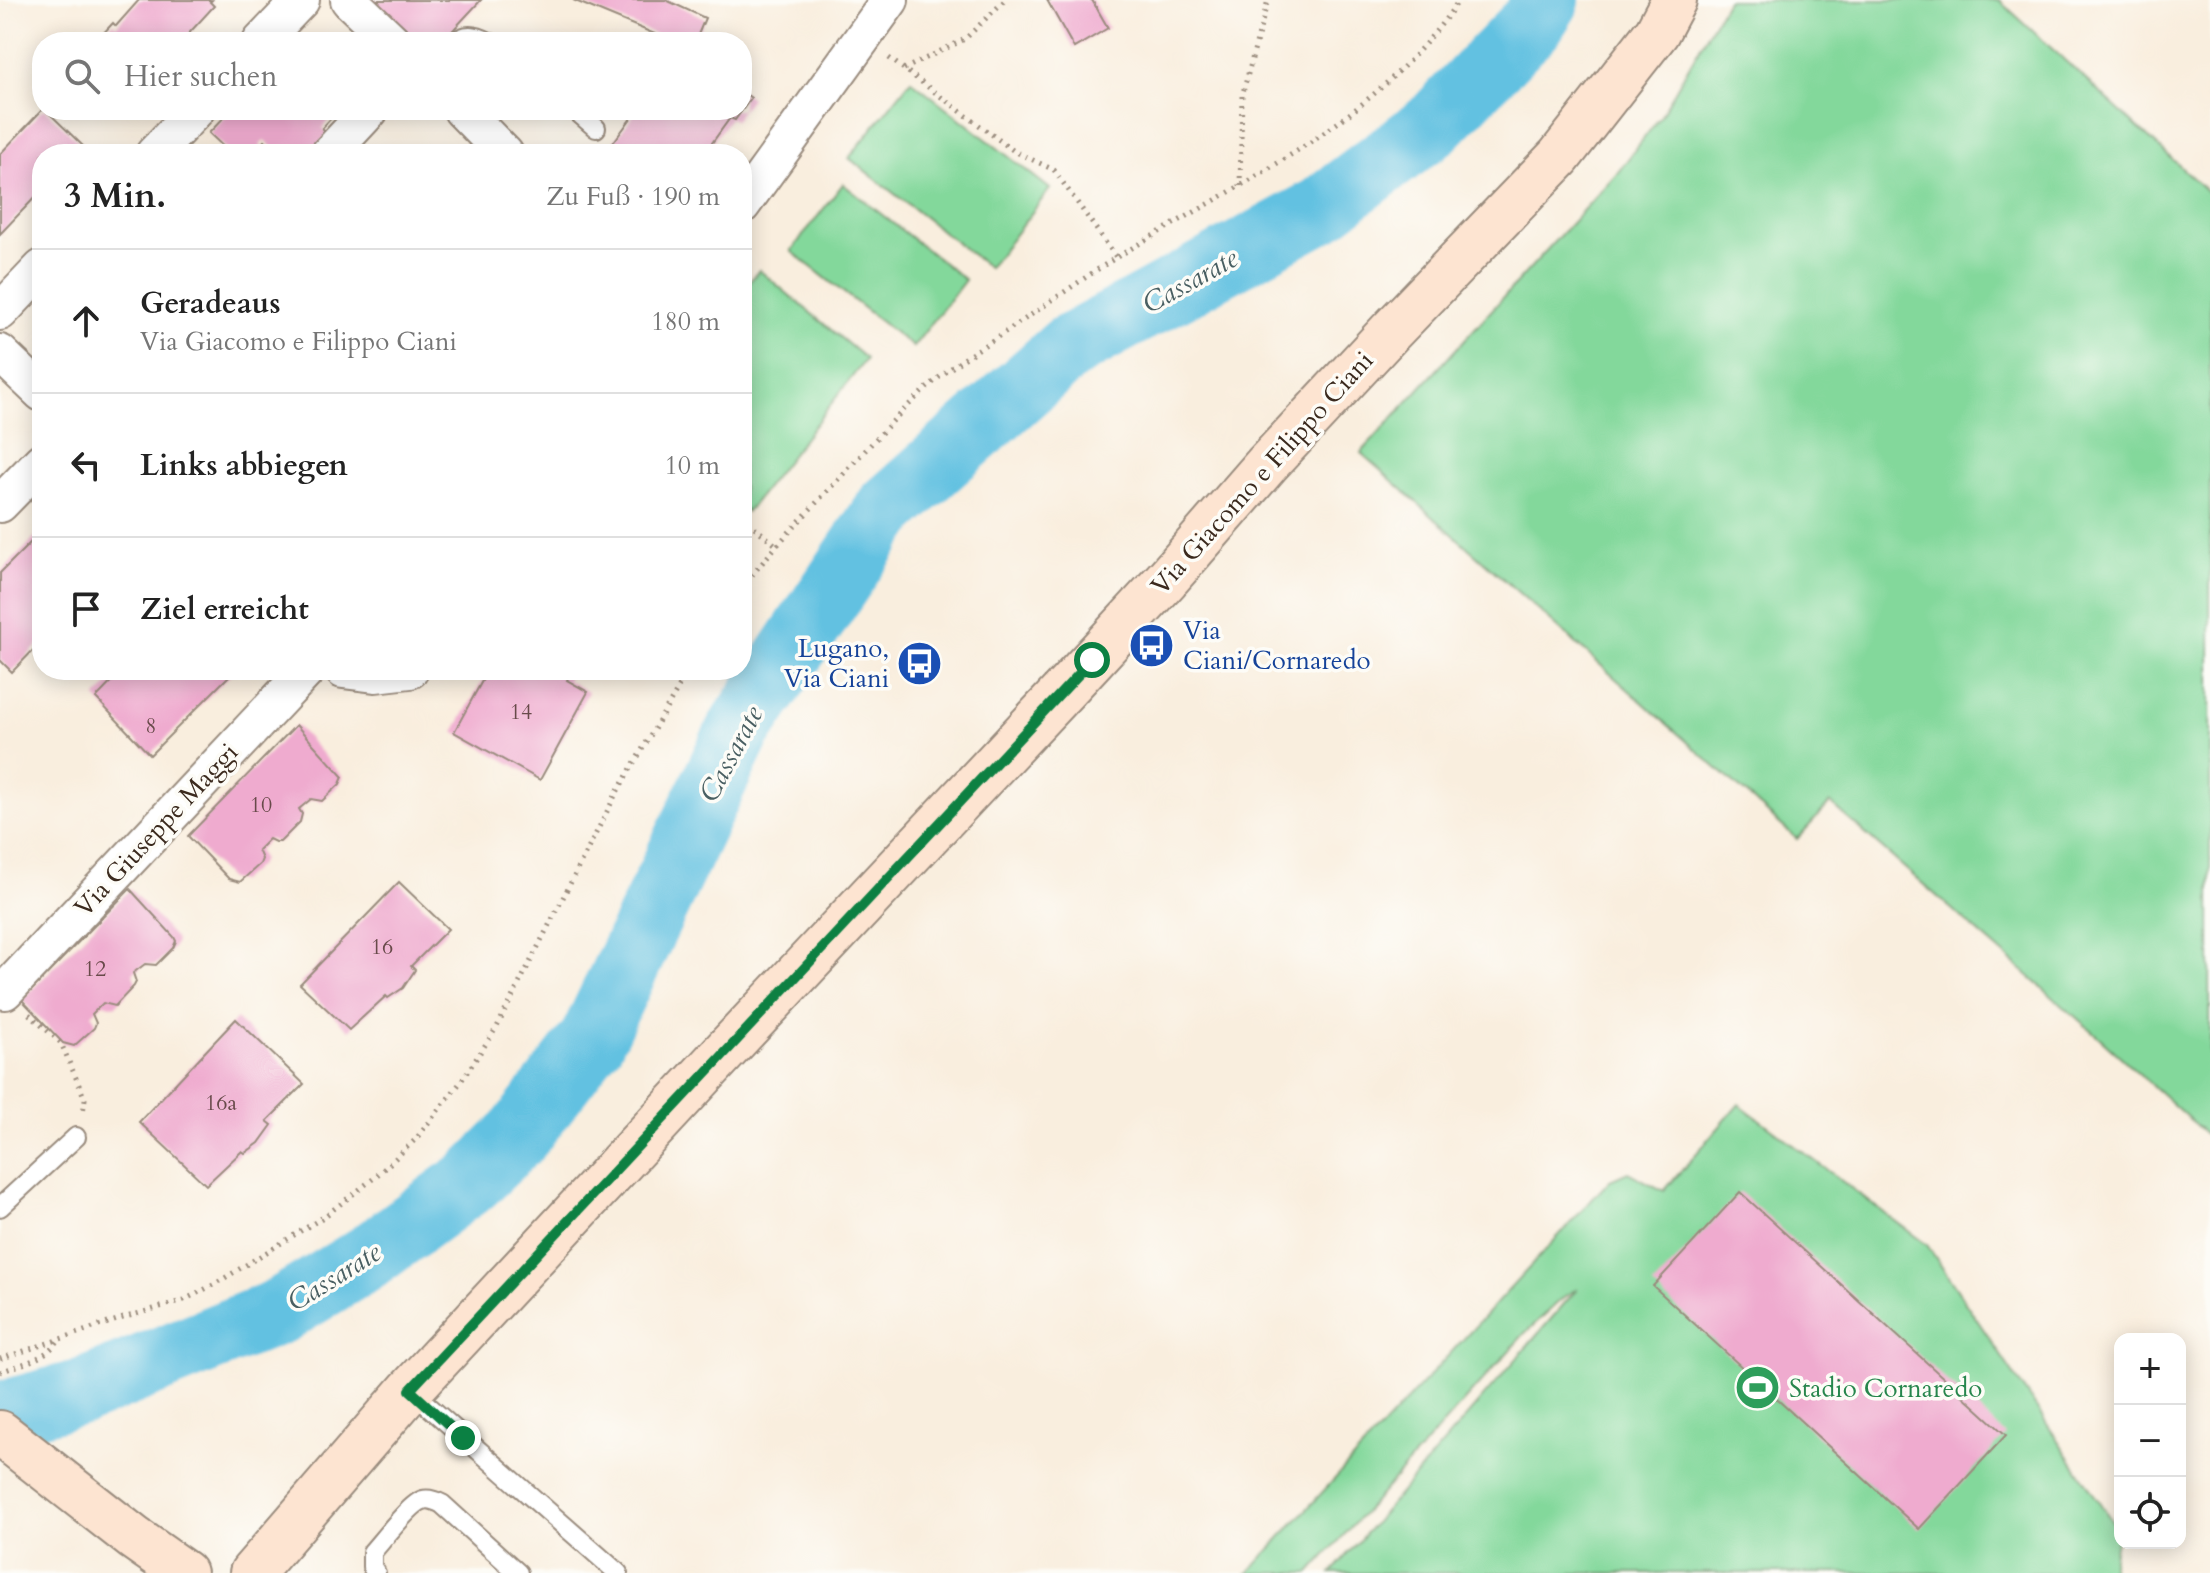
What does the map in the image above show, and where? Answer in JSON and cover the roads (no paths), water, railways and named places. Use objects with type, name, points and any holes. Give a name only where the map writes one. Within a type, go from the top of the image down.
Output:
[{"type":"main road","name":"Via Giacomo e Filippo Ciani","points":[[252,1573],[410,1390],[1071,683],[1390,332],[1559,157],[1657,32],[1674,0]]},
{"type":"main road","points":[[0,1433],[184,1573]]},
{"type":"street","points":[[271,32],[301,0]]},
{"type":"street","points":[[349,0],[383,32]]},
{"type":"street","points":[[752,191],[890,0]]},
{"type":"street","points":[[164,144],[186,120]]},
{"type":"street","points":[[338,144],[361,120]]},
{"type":"street","points":[[472,120],[495,144]]},
{"type":"street","points":[[0,312],[32,278]]},
{"type":"street","points":[[0,353],[32,383]]},
{"type":"street","points":[[0,504],[32,471]]},
{"type":"street","name":"Via Giuseppe Maggi","points":[[5,991],[298,680]]},
{"type":"lane","points":[[587,120],[596,128]]},
{"type":"lane","points":[[0,1207],[76,1137]]},
{"type":"lane","points":[[410,1390],[618,1573]]},
{"type":"lane","points":[[376,1573],[372,1567],[372,1552],[414,1505],[424,1499],[442,1504],[518,1573]]},
{"type":"waterway","name":"Cassarate","points":[[0,1414],[82,1392],[280,1311],[367,1258],[473,1180],[517,1137],[592,1039],[738,732],[888,508],[1068,348],[1320,210],[1433,125],[1533,22],[1547,0]]},
{"type":"place","name":"Via Ciani/Cornaredo","points":[[1152,645]]},
{"type":"place","name":"Lugano, Via Ciani","points":[[920,663]]},
{"type":"place","name":"Stadio Cornaredo","points":[[1758,1388]]}]
